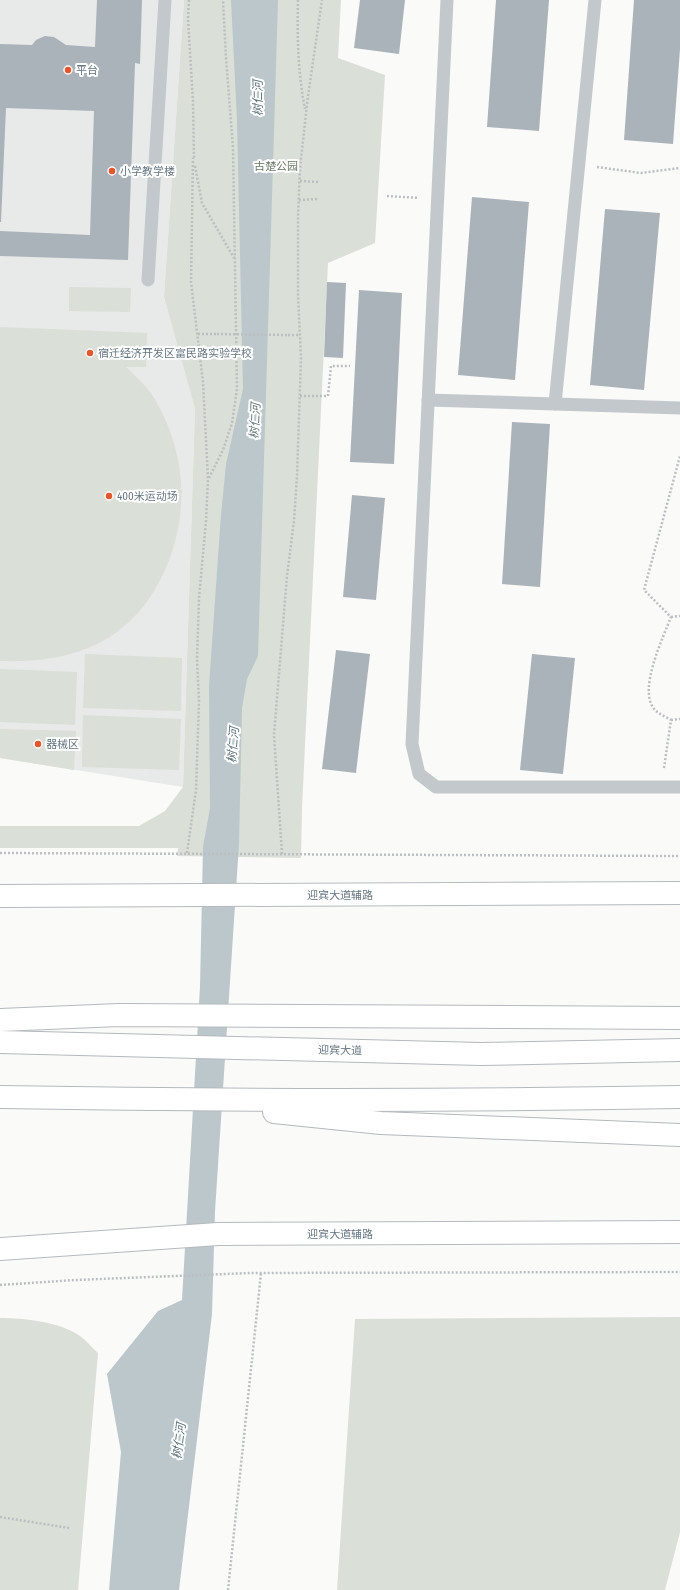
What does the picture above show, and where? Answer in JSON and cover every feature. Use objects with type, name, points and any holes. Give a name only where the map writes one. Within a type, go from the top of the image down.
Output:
[{"type":"main road","name":"迎宾大道辅路","points":[[0,896],[680,894]]},
{"type":"main road","points":[[0,1020],[119,1015],[680,1018]]},
{"type":"main road","name":"迎宾大道","points":[[0,1042],[481,1054],[680,1050]]},
{"type":"main road","points":[[0,1097],[152,1100],[478,1100],[680,1097]]},
{"type":"main road","points":[[152,1100],[381,1123],[680,1135]]},
{"type":"main road","name":"迎宾大道辅路","points":[[0,1249],[218,1234],[680,1232]]},
{"type":"lane","points":[[148,280],[165,0]]},
{"type":"lane","points":[[446,0],[412,744],[420,774],[436,787],[680,787]]},
{"type":"lane","points":[[555,404],[595,0]]},
{"type":"lane","points":[[428,400],[680,408]]},
{"type":"path","points":[[187,853],[196,790],[199,701],[197,659],[199,598],[208,480],[203,382],[191,282],[193,102],[188,18],[189,0]]},
{"type":"path","points":[[208,480],[223,450],[232,423],[238,389],[233,148],[223,0]]},
{"type":"path","points":[[298,0],[301,90],[306,113]]},
{"type":"path","points":[[282,854],[274,735],[286,576],[294,521],[297,476],[301,358],[298,295],[299,200],[306,113],[322,0]]},
{"type":"path","points":[[193,158],[202,203],[235,259]]},
{"type":"path","points":[[579,164],[641,173],[680,168]]},
{"type":"path","points":[[300,180],[318,182]]},
{"type":"path","points":[[387,196],[437,199]]},
{"type":"path","points":[[299,200],[317,199]]},
{"type":"path","points":[[198,334],[300,335]]},
{"type":"path","points":[[300,396],[328,396],[331,366],[350,366]]},
{"type":"path","points":[[670,618],[644,590],[680,456]]},
{"type":"path","points":[[670,618],[680,616]]},
{"type":"path","points":[[670,618],[651,670],[648,698],[655,709],[671,720],[680,719]]},
{"type":"path","points":[[661,787],[671,720]]},
{"type":"path","points":[[0,853],[680,856]]},
{"type":"path","points":[[0,1285],[75,1280],[261,1273],[680,1272]]},
{"type":"path","points":[[228,1590],[261,1273]]},
{"type":"path","points":[[0,1517],[69,1528]]},
{"type":"shaded area","name":"宿迁经济开发区富民路实验学校","points":[[0,0],[184,0],[164,297],[195,409],[183,787],[0,758]]},
{"type":"green space","name":"古楚公园","points":[[184,0],[341,0],[338,58],[385,75],[375,243],[328,263],[302,808],[301,858],[177,856],[178,848],[0,848],[0,826],[139,826],[165,811],[183,787],[195,409],[164,297]]},
{"type":"green space","points":[[69,287],[131,288],[130,312],[69,311]]},
{"type":"green space","name":"400米运动场","points":[[0,327],[147,333],[146,367],[126,367],[143,384],[162,412],[174,442],[181,483],[181,505],[173,549],[165,571],[154,591],[141,609],[126,625],[95,645],[69,654],[28,661],[0,661]]},
{"type":"green space","points":[[85,654],[182,658],[181,711],[83,708]]},
{"type":"green space","points":[[0,669],[77,672],[75,725],[0,722]]},
{"type":"green space","points":[[83,715],[181,719],[179,770],[82,767]]},
{"type":"green space","name":"器械区","points":[[0,729],[76,731],[74,770],[0,758]]},
{"type":"green space","points":[[680,1317],[680,1532],[665,1590],[337,1590],[355,1319]]},
{"type":"green space","points":[[0,1318],[30,1320],[63,1327],[80,1336],[98,1353],[78,1590],[0,1590]]},
{"type":"water","name":"树仁河","points":[[231,0],[278,0],[258,656],[247,679],[242,708],[239,844],[215,1211],[212,1314],[179,1590],[109,1590],[121,1452],[107,1374],[158,1311],[182,1300],[200,987],[203,847],[210,808],[209,686],[226,464],[243,389],[237,120]]},
{"type":"building","points":[[97,0],[142,0],[140,64],[135,63],[128,260],[0,256],[0,231],[90,235],[94,111],[6,108],[0,222],[0,44],[32,45],[36,40],[45,36],[54,37],[66,45],[95,47]]},
{"type":"building","points":[[360,0],[405,0],[399,54],[354,48]]},
{"type":"building","points":[[496,0],[549,0],[539,131],[487,127]]},
{"type":"building","points":[[634,0],[680,0],[680,49],[673,144],[624,140]]},
{"type":"building","points":[[472,197],[529,202],[515,380],[458,375]]},
{"type":"building","points":[[605,209],[660,213],[644,390],[590,385]]},
{"type":"building","points":[[327,282],[346,283],[343,358],[324,357]]},
{"type":"building","points":[[359,290],[402,293],[394,464],[350,462]]},
{"type":"building","points":[[512,422],[550,424],[540,587],[502,584]]},
{"type":"building","points":[[352,495],[385,498],[376,600],[343,597]]},
{"type":"building","points":[[336,650],[370,654],[356,773],[322,769]]},
{"type":"building","points":[[532,654],[575,658],[563,774],[520,770]]},
{"type":"place","name":"平台","points":[[68,70]]},
{"type":"place","name":"小学教学楼","points":[[112,171]]},
{"type":"place","name":"宿迁经济开发区富民路实验学校","points":[[90,353]]},
{"type":"place","name":"400米运动场","points":[[109,496]]},
{"type":"place","name":"器械区","points":[[38,744]]}]
